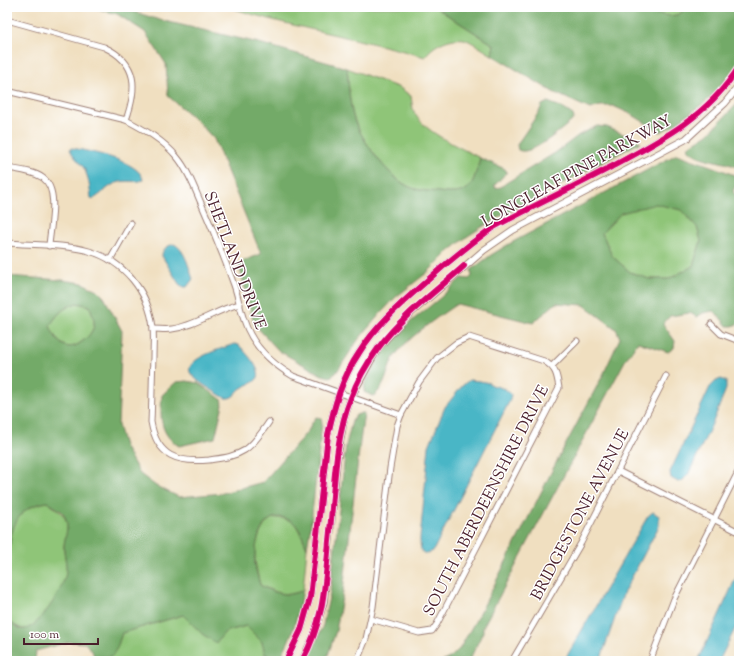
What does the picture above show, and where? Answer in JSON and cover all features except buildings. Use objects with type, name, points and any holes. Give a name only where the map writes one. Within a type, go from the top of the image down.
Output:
[{"type":"main road","name":"LONGLEAF PINE PARKWAY","points":[[286,661],[301,630],[310,598],[328,435],[338,393],[358,354],[372,334],[394,309],[469,244],[499,225],[636,154],[678,130],[697,115],[714,98],[739,67]]},
{"type":"main road","name":"LONGLEAF PINE PARKWAY","points":[[302,661],[314,635],[324,601],[340,437],[351,397],[379,347],[404,319],[484,250],[512,230],[686,139],[725,104],[739,86]]},
{"type":"street","points":[[7,20],[104,47],[120,57],[131,73],[134,85],[132,103],[126,120]]},
{"type":"street","name":"SHETLAND DRIVE","points":[[7,91],[126,120],[155,136],[168,147],[183,165],[191,180],[222,251],[244,320],[252,339],[265,355],[277,367],[293,376],[401,415]]},
{"type":"street","points":[[7,168],[43,178],[50,186],[53,202],[49,246]]},
{"type":"street","points":[[110,260],[131,223]]},
{"type":"street","points":[[7,243],[73,248],[89,251],[110,260],[125,271],[142,292],[147,304],[153,329],[151,422],[156,441],[163,450],[172,456],[186,461],[225,458],[241,452],[253,443],[269,422]]},
{"type":"street","points":[[153,329],[173,329],[188,325],[240,304]]},
{"type":"street","points":[[711,324],[721,334],[739,341]]},
{"type":"street","points":[[357,661],[366,639],[371,619],[379,566],[390,468],[397,426],[401,415],[419,382],[437,358],[456,343],[469,338],[544,362],[552,366],[577,342]]},
{"type":"street","name":"SOUTH ABERDEENSHIRE DRIVE","points":[[371,619],[419,633],[432,631],[559,388],[556,372],[552,366]]},
{"type":"street","name":"BRIDGESTONE AVENUE","points":[[512,661],[581,543],[666,376]]},
{"type":"street","points":[[650,661],[674,598],[739,470]]},
{"type":"street","points":[[618,471],[739,532]]},
{"type":"green space","points":[[91,7],[119,7],[160,20],[259,43],[347,68],[351,109],[359,130],[375,155],[390,173],[407,186],[415,189],[450,193],[464,191],[472,182],[480,158],[505,169],[507,172],[495,185],[495,188],[501,187],[555,153],[579,135],[597,126],[607,127],[641,142],[490,222],[468,236],[447,253],[428,272],[396,297],[358,340],[336,373],[330,377],[322,375],[279,351],[254,324],[239,265],[243,261],[261,254],[214,139],[197,121],[168,96],[166,64],[145,32],[117,14]]},
{"type":"green space","points":[[228,7],[435,7],[494,45],[492,55],[467,40],[453,39],[432,49],[425,57],[277,21]]},
{"type":"green space","points":[[435,7],[641,7],[654,13],[670,16],[680,14],[685,7],[739,7],[739,62],[713,96],[673,126],[660,132],[631,114],[613,106],[601,106],[590,109],[553,92],[492,55],[494,45]]},
{"type":"green space","points":[[641,7],[685,7],[680,14],[670,16],[654,13]]},
{"type":"green space","points":[[347,68],[400,88],[411,96],[415,114],[427,128],[480,158],[475,175],[469,187],[458,193],[418,190],[407,186],[390,173],[363,138],[353,117]]},
{"type":"green space","points":[[548,102],[561,107],[573,115],[574,118],[560,131],[538,146],[530,150],[518,150],[517,145],[520,140],[542,105]]},
{"type":"green space","points":[[739,102],[739,168],[726,163],[705,159],[688,149],[689,146],[708,134]]},
{"type":"green space","points":[[677,154],[739,177],[733,191],[739,201],[739,323],[733,326],[727,326],[713,311],[703,313],[697,317],[690,313],[670,316],[663,324],[675,341],[674,348],[668,352],[638,342],[626,359],[483,627],[483,632],[469,661],[443,661],[451,657],[460,648],[482,609],[560,455],[603,375],[620,338],[616,329],[584,305],[556,303],[533,323],[457,304],[422,329],[404,345],[393,359],[381,389],[377,393],[373,396],[364,392],[365,383],[387,346],[408,324],[440,298],[461,278],[469,279],[472,276],[471,270],[509,244]],"holes":[[[656,204],[681,210],[697,227],[701,241],[693,266],[669,279],[649,279],[630,272],[612,256],[602,233],[621,213]]]},
{"type":"green space","points":[[656,203],[681,210],[697,227],[701,241],[693,266],[669,279],[649,279],[630,272],[612,256],[602,233],[621,213]]},
{"type":"green space","points":[[7,276],[82,283],[97,290],[104,297],[122,331],[118,425],[124,446],[140,474],[156,486],[179,497],[223,493],[263,482],[308,431],[316,417],[321,418],[322,423],[307,548],[295,524],[284,518],[276,517],[265,523],[257,543],[255,564],[260,585],[281,594],[292,594],[303,590],[297,618],[291,636],[278,661],[265,654],[262,642],[246,626],[225,632],[216,643],[202,634],[183,615],[122,633],[117,648],[112,656],[94,656],[92,651],[85,643],[69,642],[36,651],[35,661],[7,661],[7,618],[15,626],[21,629],[35,624],[56,597],[64,579],[66,569],[64,543],[67,530],[67,521],[62,512],[47,502],[35,505],[26,510],[20,516],[12,532],[7,563]],"holes":[[[77,303],[90,306],[94,323],[86,338],[72,347],[68,347],[59,342],[50,326],[58,315],[68,307]]]},
{"type":"green space","points":[[77,303],[90,306],[94,325],[88,337],[72,347],[68,347],[59,342],[50,326],[61,312]]},
{"type":"green space","points":[[187,381],[198,383],[221,399],[223,404],[215,438],[179,446],[168,436],[162,424],[162,395],[176,382]]},
{"type":"green space","points":[[364,413],[343,592],[336,631],[326,661],[308,661],[323,625],[330,593],[346,445],[352,421],[356,415]]},
{"type":"green space","points":[[47,502],[59,511],[66,520],[67,529],[64,548],[66,573],[62,587],[48,610],[31,627],[28,629],[22,629],[14,625],[7,618],[7,566],[10,539],[17,518],[23,512],[30,507]]},
{"type":"green space","points":[[272,518],[282,518],[294,522],[307,548],[303,590],[292,594],[281,593],[260,585],[255,560],[257,543],[264,526]]},
{"type":"green space","points":[[183,615],[202,634],[225,632],[246,626],[262,642],[265,654],[278,661],[96,661],[94,656],[100,657],[117,648],[122,633]]},
{"type":"water","points":[[72,148],[101,154],[124,162],[140,173],[143,180],[123,181],[116,183],[93,199],[91,198],[85,170],[71,152],[70,149]]},
{"type":"water","points":[[174,244],[178,246],[184,254],[193,279],[187,287],[183,287],[179,284],[162,256],[165,248]]},
{"type":"water","points":[[234,344],[239,345],[249,357],[258,371],[258,376],[255,381],[244,386],[232,397],[225,398],[196,379],[190,372],[190,367],[199,358]]},
{"type":"water","points":[[721,379],[726,381],[726,389],[713,422],[688,475],[682,481],[678,482],[671,478],[670,472],[710,387],[716,381]]},
{"type":"water","points":[[469,380],[489,383],[505,389],[511,394],[510,400],[433,551],[423,553],[420,538],[429,446],[445,407],[462,386]]},
{"type":"water","points":[[653,512],[659,516],[659,526],[624,592],[600,661],[564,661],[648,516]]},
{"type":"water","points":[[739,571],[739,621],[719,661],[698,661]]},
{"type":"cycle path","points":[[286,661],[301,630],[310,598],[328,435],[333,413],[343,382],[365,343],[395,309],[447,263],[492,228],[596,175],[648,147],[682,126],[713,100],[739,67]]},
{"type":"cycle path","points":[[302,661],[315,632],[322,602],[338,449],[345,414],[353,391],[367,365],[388,336],[408,315],[464,266]]}]
